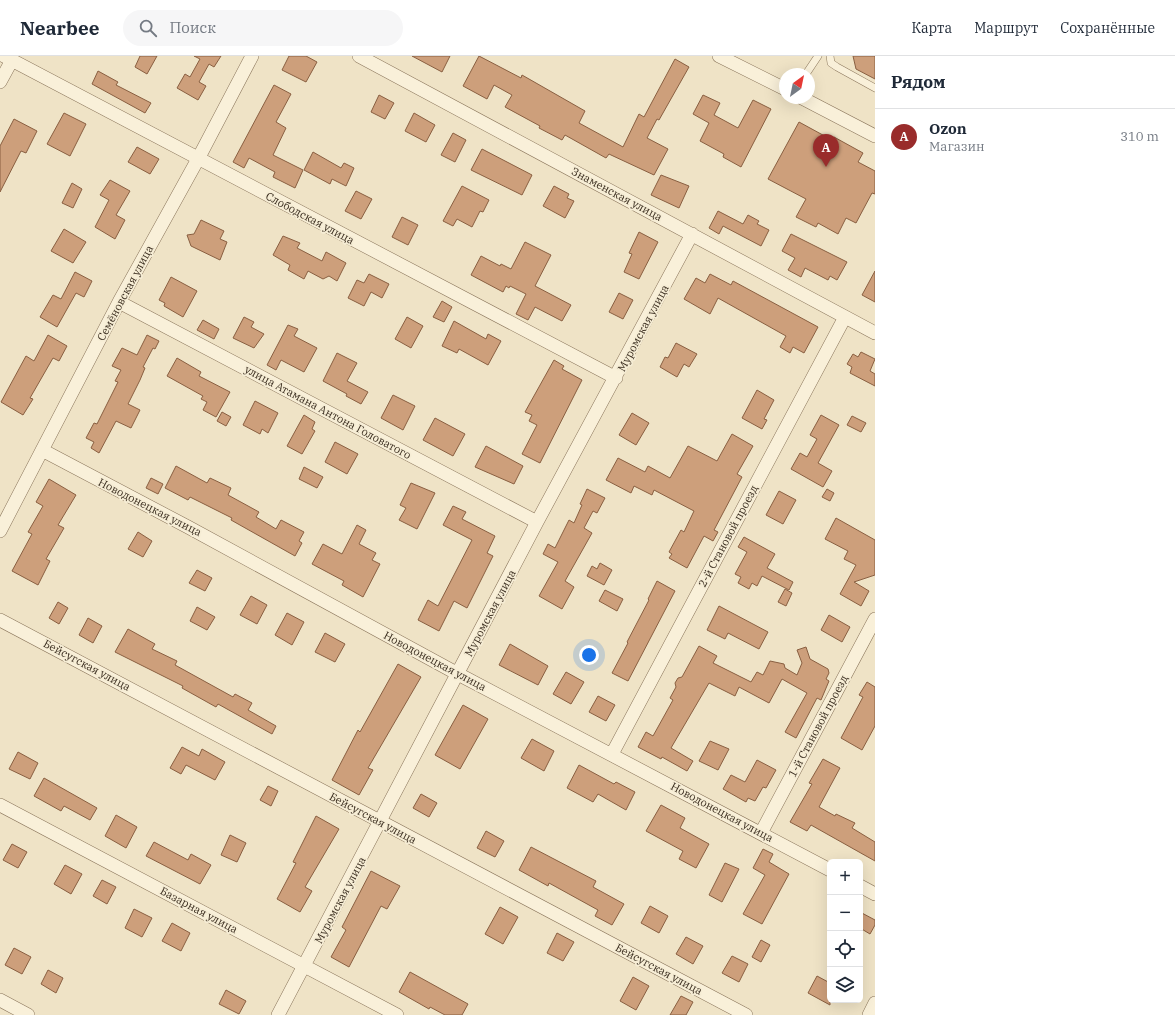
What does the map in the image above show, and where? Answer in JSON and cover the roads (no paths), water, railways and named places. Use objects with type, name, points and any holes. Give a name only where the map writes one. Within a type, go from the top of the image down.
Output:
[{"type":"street","name":"Семёновская улица","points":[[0,531],[119,302],[198,159],[252,56]]},
{"type":"street","name":"Знаменская улица","points":[[359,56],[875,333]]},
{"type":"street","points":[[720,56],[779,86]]},
{"type":"street","name":"Слободская улица","points":[[8,58],[616,378]]},
{"type":"street","points":[[0,82],[8,58]]},
{"type":"street","points":[[814,104],[875,136]]},
{"type":"street","name":"Муромская улица","points":[[278,1015],[537,522],[616,378],[692,234]]},
{"type":"street","name":"улица Атамана Антона Головатого","points":[[119,302],[537,522]]},
{"type":"street","name":"2-й Становой проезд","points":[[612,754],[845,317]]},
{"type":"street","name":"Новодонецкая улица","points":[[42,450],[188,527],[458,674],[827,868]]},
{"type":"street","name":"1-й Становой проезд","points":[[761,833],[875,619]]},
{"type":"street","name":"Бейсугская улица","points":[[0,620],[746,1015]]},
{"type":"street","name":"Базарная улица","points":[[0,805],[397,1015]]},
{"type":"street","points":[[863,888],[875,894]]},
{"type":"street","points":[[0,1000],[28,1015]]},
{"type":"street","points":[[869,1015],[875,1003]]},
{"type":"lane","points":[[810,68],[818,56]]},
{"type":"lane","points":[[830,56],[831,63],[875,88]]},
{"type":"place","name":"Ozon","points":[[826,167]]}]
